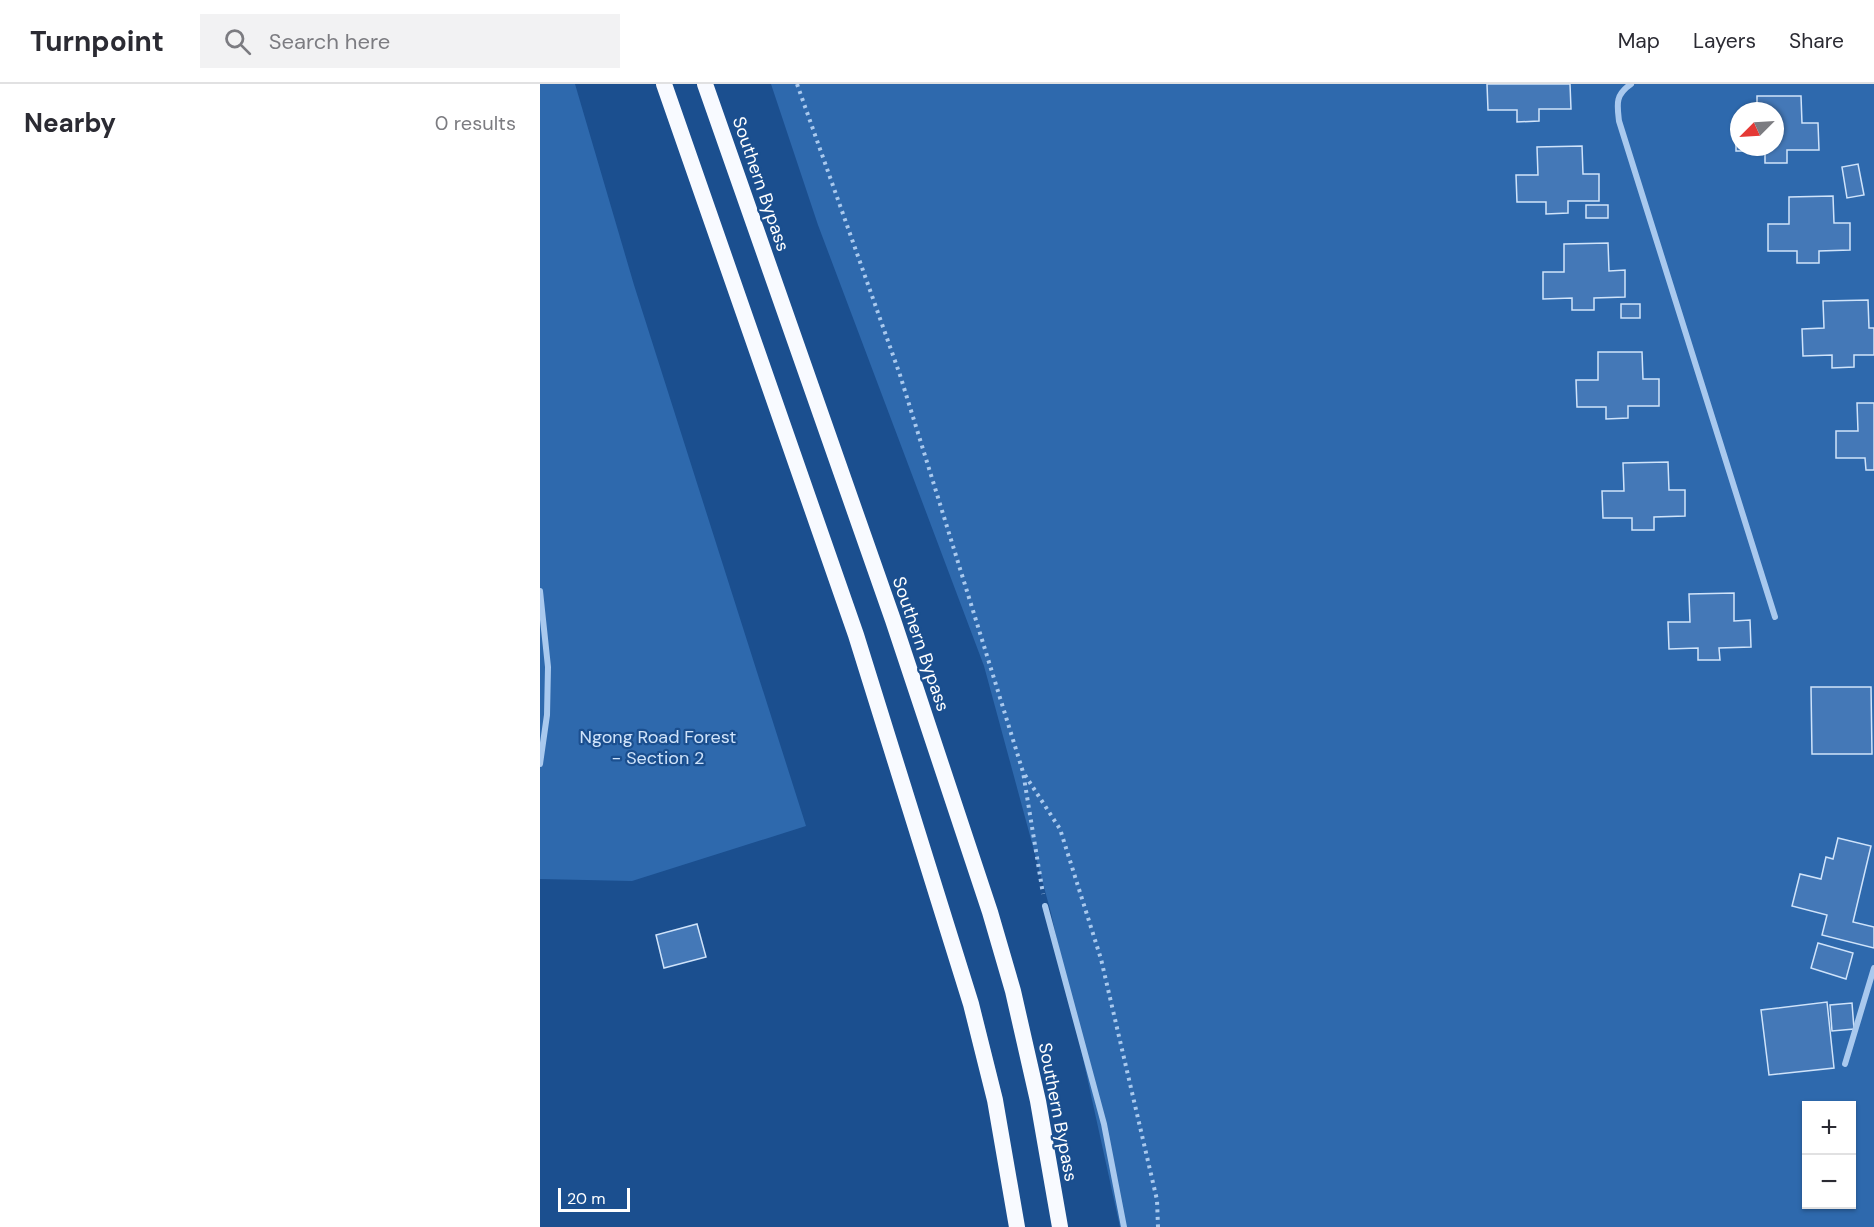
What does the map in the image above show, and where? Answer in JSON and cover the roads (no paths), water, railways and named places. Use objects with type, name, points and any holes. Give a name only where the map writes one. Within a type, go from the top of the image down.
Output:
[{"type":"highway","points":[[664,84],[856,635],[964,981],[995,1100],[1017,1227]]},
{"type":"highway","name":"Southern Bypass","points":[[705,84],[893,620],[990,912],[1013,991],[1035,1090],[1060,1227]]},
{"type":"street","points":[[1631,84],[1622,91],[1617,103],[1619,121],[1775,617]]},
{"type":"street","points":[[540,591],[548,667],[548,693],[540,764]]},
{"type":"street","points":[[1045,906],[1104,1124],[1124,1227]]},
{"type":"street","points":[[1845,1064],[1874,968]]},
{"type":"park label","name":"Ngong Road Forest - Section 2","points":[[658,747]]}]
